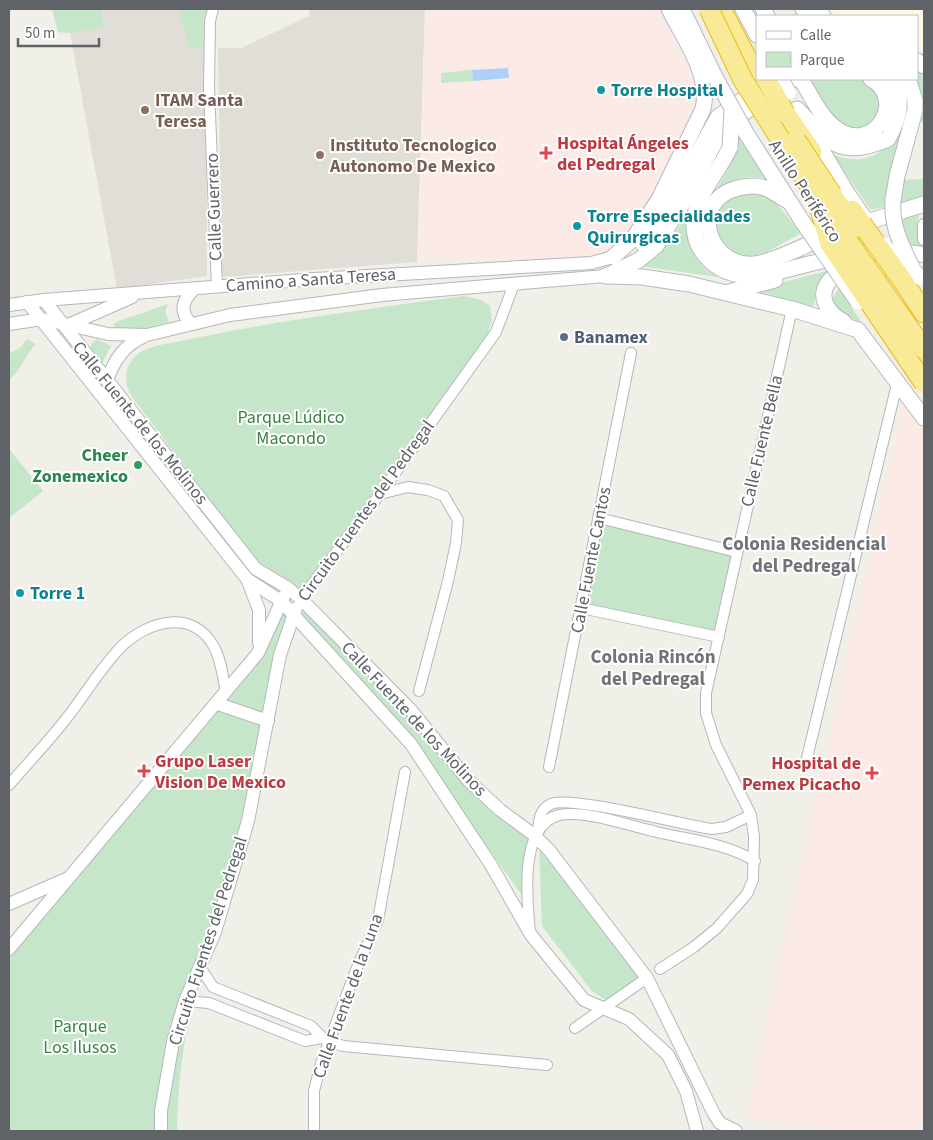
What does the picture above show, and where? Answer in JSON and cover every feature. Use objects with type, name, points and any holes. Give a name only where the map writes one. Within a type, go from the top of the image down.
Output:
[{"type":"highway","name":"Anillo Periférico","points":[[701,9],[724,75],[762,123],[812,210],[924,364]]},
{"type":"highway","points":[[709,9],[743,80],[830,244],[924,382]]},
{"type":"highway","points":[[721,9],[756,76]]},
{"type":"highway","points":[[730,9],[756,60]]},
{"type":"highway","points":[[758,80],[770,102],[924,332]]},
{"type":"highway","name":"Anillo Periférico","points":[[767,80],[791,111],[846,197],[917,275],[924,312]]},
{"type":"highway","points":[[812,210],[924,349]]},
{"type":"main road","points":[[612,257],[633,239],[659,199],[703,109],[706,96],[702,79],[669,9]]},
{"type":"main road","points":[[682,9],[724,75],[732,109],[730,147],[724,163],[696,210],[696,239],[701,252],[710,263],[722,271],[746,276],[877,252],[906,252],[924,255]]},
{"type":"main road","points":[[743,9],[756,33]]},
{"type":"main road","points":[[803,9],[820,15]]},
{"type":"main road","points":[[612,257],[634,252],[650,238],[718,117],[771,80]]},
{"type":"main road","points":[[802,80],[826,120],[838,131],[864,135],[874,132],[882,123],[887,105],[880,86],[872,80]]},
{"type":"main road","points":[[605,276],[639,260],[656,246],[685,199],[723,127],[788,83],[791,111],[828,140],[839,147],[853,149],[870,147],[888,139],[899,114],[897,88],[893,80]]},
{"type":"main road","points":[[908,80],[916,100],[915,110],[893,200],[893,218],[897,233],[917,275]]},
{"type":"main road","points":[[732,109],[788,201]]},
{"type":"main road","points":[[924,204],[882,216],[760,263],[744,263],[728,258],[717,248],[710,237],[707,224],[710,211],[716,199],[729,190],[745,186],[763,187],[788,201],[812,210],[858,302],[924,394]]},
{"type":"main road","points":[[917,275],[916,261],[833,277],[828,282],[823,300],[827,309],[858,330],[924,418]]},
{"type":"main road","points":[[725,292],[792,276],[805,265]]},
{"type":"main road","points":[[605,276],[642,278],[725,292],[858,330]]},
{"type":"street","name":"Calle Guerrero","points":[[213,9],[210,21],[209,88],[217,287]]},
{"type":"street","points":[[924,225],[924,239]]},
{"type":"street","name":"Camino a Santa Teresa","points":[[9,305],[44,300],[217,287],[591,263],[612,257]]},
{"type":"street","name":"Camino a Santa Teresa","points":[[62,328],[108,334],[147,335],[230,315],[382,295],[605,276]]},
{"type":"street","name":"Circuito Fuentes del Pedregal","points":[[161,1131],[161,1111],[173,1042],[184,1001],[215,932],[248,821],[280,655],[293,614],[301,599],[380,494],[496,332],[514,284]]},
{"type":"street","points":[[191,324],[185,317],[182,307],[187,296],[194,289]]},
{"type":"street","points":[[62,328],[142,293]]},
{"type":"street","name":"Calle Fuente de los Molinos","points":[[44,300],[72,348],[247,579],[281,601],[411,744],[491,865],[531,935],[584,1000],[629,1019],[668,1055],[686,1091],[697,1131]]},
{"type":"street","name":"Calle Fuente de los Molinos","points":[[27,302],[42,319],[62,328]]},
{"type":"street","name":"Calle Fuente Bella","points":[[660,969],[694,947],[732,913],[747,894],[752,880],[755,861],[751,815],[716,745],[706,713],[706,693],[792,310]]},
{"type":"street","points":[[9,324],[42,319]]},
{"type":"street","points":[[72,348],[88,339],[108,334]]},
{"type":"street","points":[[106,381],[112,366],[121,353],[133,342],[147,335]]},
{"type":"street","name":"Calle Fuente de los Molinos","points":[[72,348],[106,381],[256,569],[288,588],[301,599],[410,709],[468,780],[500,810],[536,833],[646,978],[714,1114],[720,1124],[736,1131]]},
{"type":"street","name":"Calle Fuente Cantos","points":[[549,767],[631,353]]},
{"type":"street","points":[[806,762],[897,384]]},
{"type":"street","points":[[380,494],[408,487],[428,490],[444,496],[458,520],[456,543],[448,581],[419,691]]},
{"type":"street","points":[[599,518],[737,552]]},
{"type":"street","points":[[247,579],[256,596],[259,610],[258,653]]},
{"type":"street","name":"Circuito Fuentes del Pedregal","points":[[9,949],[218,704],[258,653],[288,588]]},
{"type":"street","points":[[581,608],[719,637]]},
{"type":"street","points":[[9,785],[65,721],[120,648],[136,633],[154,625],[169,621],[184,623],[201,632],[213,645],[226,693]]},
{"type":"street","points":[[270,625],[286,634]]},
{"type":"street","points":[[218,704],[268,721]]},
{"type":"street","name":"Calle Fuente de la Luna","points":[[314,1131],[314,1091],[326,1039],[378,920],[405,772]]},
{"type":"street","points":[[531,935],[527,902],[530,851],[542,812],[551,804],[562,801],[612,808],[658,820],[712,829],[726,827],[751,815]]},
{"type":"street","points":[[536,833],[555,818],[568,814],[609,820],[737,850],[755,861]]},
{"type":"street","points":[[655,832],[658,820]]},
{"type":"street","name":"Circuito Fuentes del Pedregal","points":[[10,903],[71,877]]},
{"type":"street","points":[[200,967],[213,987],[312,1026],[326,1039],[343,1046],[547,1065]]},
{"type":"street","points":[[575,1028],[646,978]]},
{"type":"street","points":[[184,1001],[209,1003],[305,1041],[326,1039]]},
{"type":"shaded area","name":"ITAM Santa Teresa","points":[[52,9],[209,9],[206,18],[207,276],[117,289],[70,33],[58,32]]},
{"type":"shaded area","name":"Instituto Tecnologico Autonomo De Mexico","points":[[309,9],[425,10],[417,262],[222,277],[218,48],[241,48],[309,16]]},
{"type":"shaded area","name":"Hospital Ángeles del Pedregal","points":[[425,9],[659,9],[699,92],[643,214],[609,257],[546,262],[484,258],[417,262]]},
{"type":"shaded area","points":[[819,9],[924,9],[924,52],[918,49],[918,15],[834,15]]},
{"type":"shaded area","name":"Hospital de Pemex Picacho","points":[[903,398],[924,427],[924,1131],[839,1131],[745,1118]]},
{"type":"green space","points":[[52,9],[101,9],[104,27],[70,33],[58,32]]},
{"type":"green space","points":[[178,9],[206,9],[203,17],[202,48],[189,49]]},
{"type":"green space","points":[[472,70],[473,81],[441,83],[441,73]]},
{"type":"green space","points":[[918,71],[924,76],[924,122],[920,122],[921,102]]},
{"type":"green space","points":[[809,80],[863,80],[871,83],[883,106],[870,128],[846,129],[834,118]]},
{"type":"green space","points":[[902,129],[885,207],[871,210],[832,154],[853,159],[863,159],[872,156],[888,146]]},
{"type":"green space","points":[[739,133],[767,178],[745,177],[726,184],[714,193],[727,172]]},
{"type":"green space","points":[[924,179],[924,197],[900,203],[903,180]]},
{"type":"green space","points":[[748,189],[770,196],[801,233],[769,251],[751,257],[735,255],[725,248],[719,243],[716,220],[718,207],[727,199]]},
{"type":"green space","points":[[688,210],[687,231],[696,258],[709,272],[718,277],[639,266],[656,256],[679,227]]},
{"type":"green space","points":[[921,210],[917,228],[921,246],[907,246],[901,216]]},
{"type":"green space","points":[[830,270],[816,287],[814,307],[754,290]]},
{"type":"green space","points":[[839,288],[862,323],[836,308],[832,299]]},
{"type":"green space","name":"Parque Lúdico Macondo","points":[[464,296],[481,300],[490,306],[492,319],[487,337],[302,595],[259,564],[132,397],[127,385],[128,368],[134,357],[145,350],[160,345],[299,319]]},
{"type":"green space","points":[[168,304],[165,311],[169,322],[142,329],[114,328],[114,324],[119,321]]},
{"type":"green space","points":[[27,339],[36,344],[9,380],[9,354],[21,347]]},
{"type":"green space","points":[[97,339],[111,346],[101,365],[91,351],[91,344]]},
{"type":"green space","points":[[9,449],[43,491],[9,518]]},
{"type":"green space","points":[[603,524],[733,555],[717,633],[586,604]]},
{"type":"green space","name":"Parque Los Ilusos","points":[[281,601],[293,614],[268,721],[191,1009],[181,1069],[177,1131],[9,1131],[9,949],[258,654]]},
{"type":"green space","points":[[305,610],[528,836],[523,897],[461,810],[299,617]]},
{"type":"green space","points":[[539,845],[643,974],[606,1000],[592,991],[542,926]]},
{"type":"water","points":[[508,68],[509,78],[473,81],[472,70]]},
{"type":"place","name":"Torre Hospital","points":[[601,90]]},
{"type":"place","name":"ITAM Santa Teresa","points":[[145,110]]},
{"type":"place","name":"Hospital Ángeles del Pedregal","points":[[546,153]]},
{"type":"place","name":"Instituto Tecnologico Autonomo De Mexico","points":[[320,155]]},
{"type":"place","name":"Torre Especialidades Quirurgicas","points":[[577,226]]},
{"type":"place","name":"Banamex","points":[[564,337]]},
{"type":"place","name":"Cheer Zonemexico","points":[[138,465]]},
{"type":"place","name":"Torre 1","points":[[20,593]]},
{"type":"place","name":"Grupo Laser Vision De Mexico","points":[[144,771]]},
{"type":"place","name":"Hospital de Pemex Picacho","points":[[872,773]]},
{"type":"district","name":"Colonia Residencial del Pedregal","points":[[804,555]]},
{"type":"district","name":"Colonia Rincón del Pedregal","points":[[653,668]]}]
